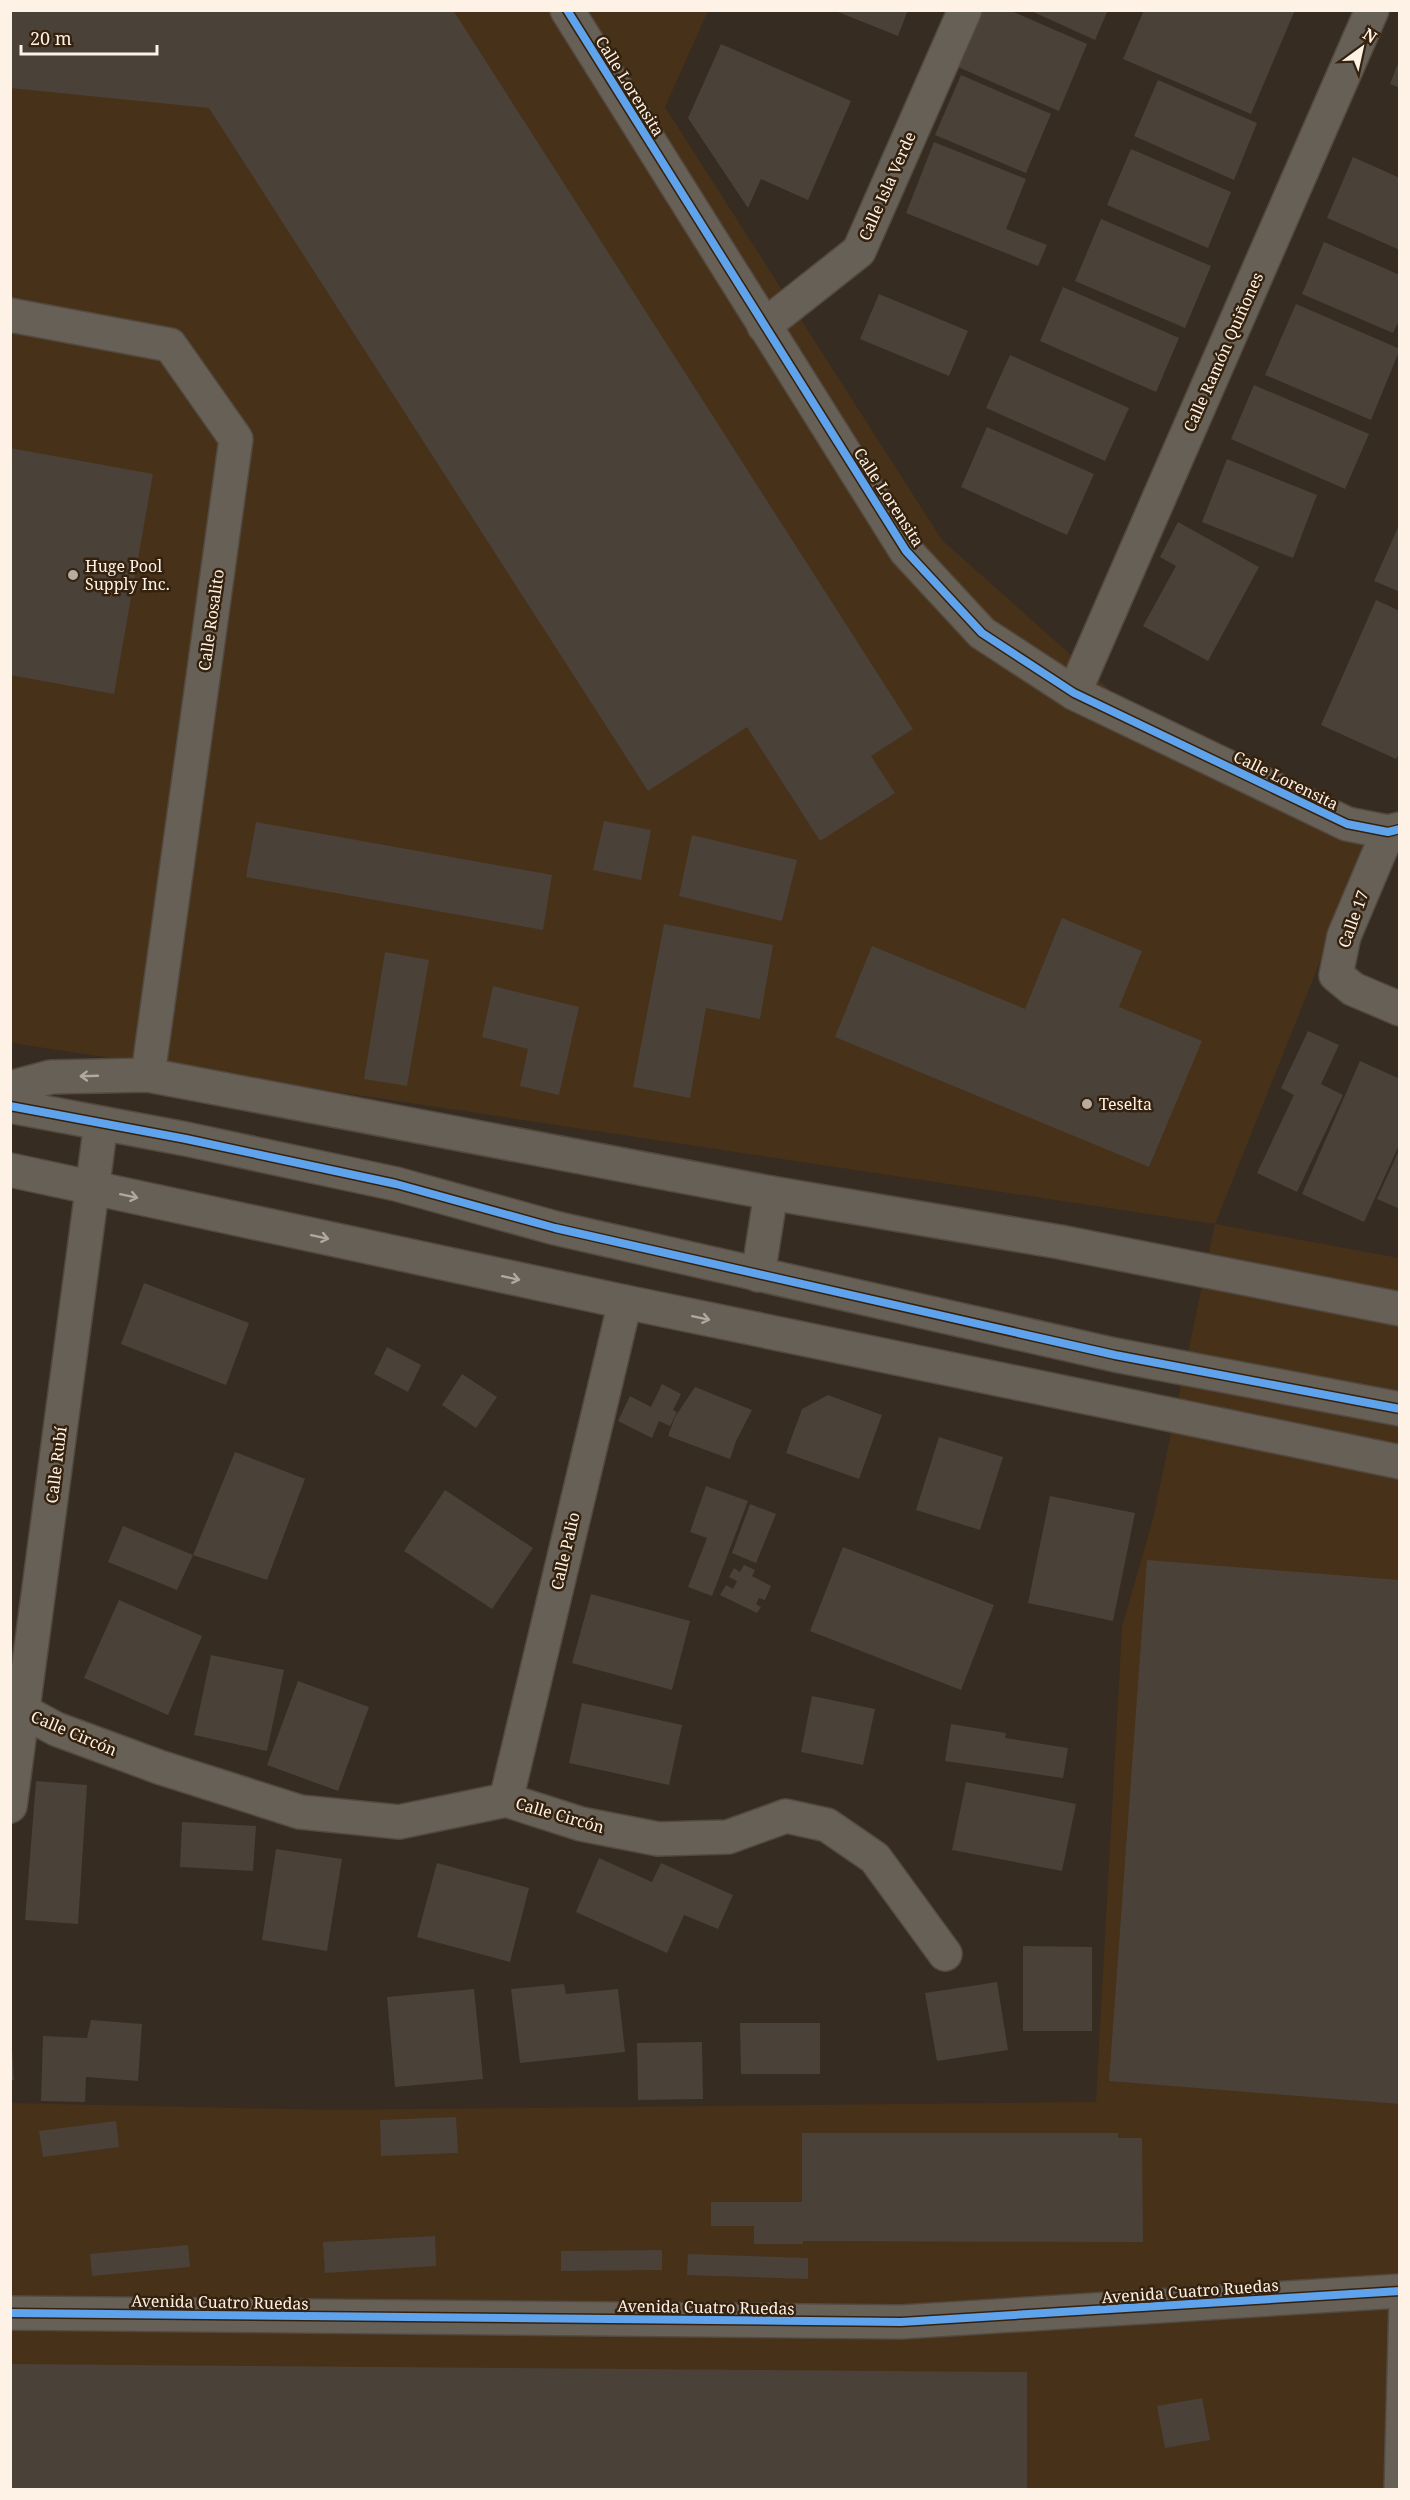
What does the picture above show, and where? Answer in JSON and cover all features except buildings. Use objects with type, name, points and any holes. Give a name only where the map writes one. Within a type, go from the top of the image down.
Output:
[{"type":"street","name":"Calle Lorensita","points":[[567,10],[906,551],[982,633],[1074,693],[1347,824],[1394,830]]},
{"type":"street","name":"Calle Isla Verde","points":[[764,326],[859,251],[965,10]]},
{"type":"street","name":"Calle Ramón Quiñones","points":[[1074,693],[1372,10]]},
{"type":"street","name":"Calle Rosalito","points":[[10,315],[170,345],[236,440],[148,1075]]},
{"type":"street","name":"Calle 17","points":[[1394,830],[1344,936],[1336,975],[1353,989],[1400,1009]]},
{"type":"street","points":[[10,1088],[51,1077],[148,1075],[771,1193],[1059,1242],[1400,1309]]},
{"type":"street","points":[[10,1106],[396,1184],[555,1228],[1114,1355],[1400,1409]]},
{"type":"street","name":"Calle Rubí","points":[[10,1806],[101,1123]]},
{"type":"street","points":[[10,1170],[625,1302],[1400,1462]]},
{"type":"street","points":[[758,1275],[771,1193]]},
{"type":"street","name":"Calle Palio","points":[[506,1800],[625,1302]]},
{"type":"street","name":"Calle Circón","points":[[23,1711],[56,1729],[148,1763],[300,1812],[399,1822],[506,1800],[581,1824],[658,1839],[728,1837],[786,1816],[826,1825],[875,1857],[945,1954]]},
{"type":"street","name":"Avenida Cuatro Ruedas","points":[[10,2313],[901,2322],[1400,2291]]},
{"type":"lane","points":[[1395,2490],[1400,2300]]},
{"type":"shaded area","points":[[11,11],[708,11],[665,107],[942,540],[1129,707],[1378,817],[1215,1224],[11,1043]]},
{"type":"shaded area","points":[[1215,1224],[1399,1258],[1399,2489],[11,2489],[11,2103],[330,2110],[1096,2102],[1122,1627],[1153,1519]]},
{"type":"cycle path","points":[[567,10],[906,551],[982,633],[1074,693],[1347,824],[1388,832],[1400,829]]},
{"type":"cycle path","points":[[10,1106],[186,1139],[396,1184],[555,1228],[1115,1355],[1400,1409]]},
{"type":"cycle path","points":[[10,2313],[901,2322],[1400,2291]]},
{"type":"place","name":"Huge Pool Supply Inc.","points":[[73,575]]},
{"type":"place","name":"Teselta","points":[[1087,1104]]}]
